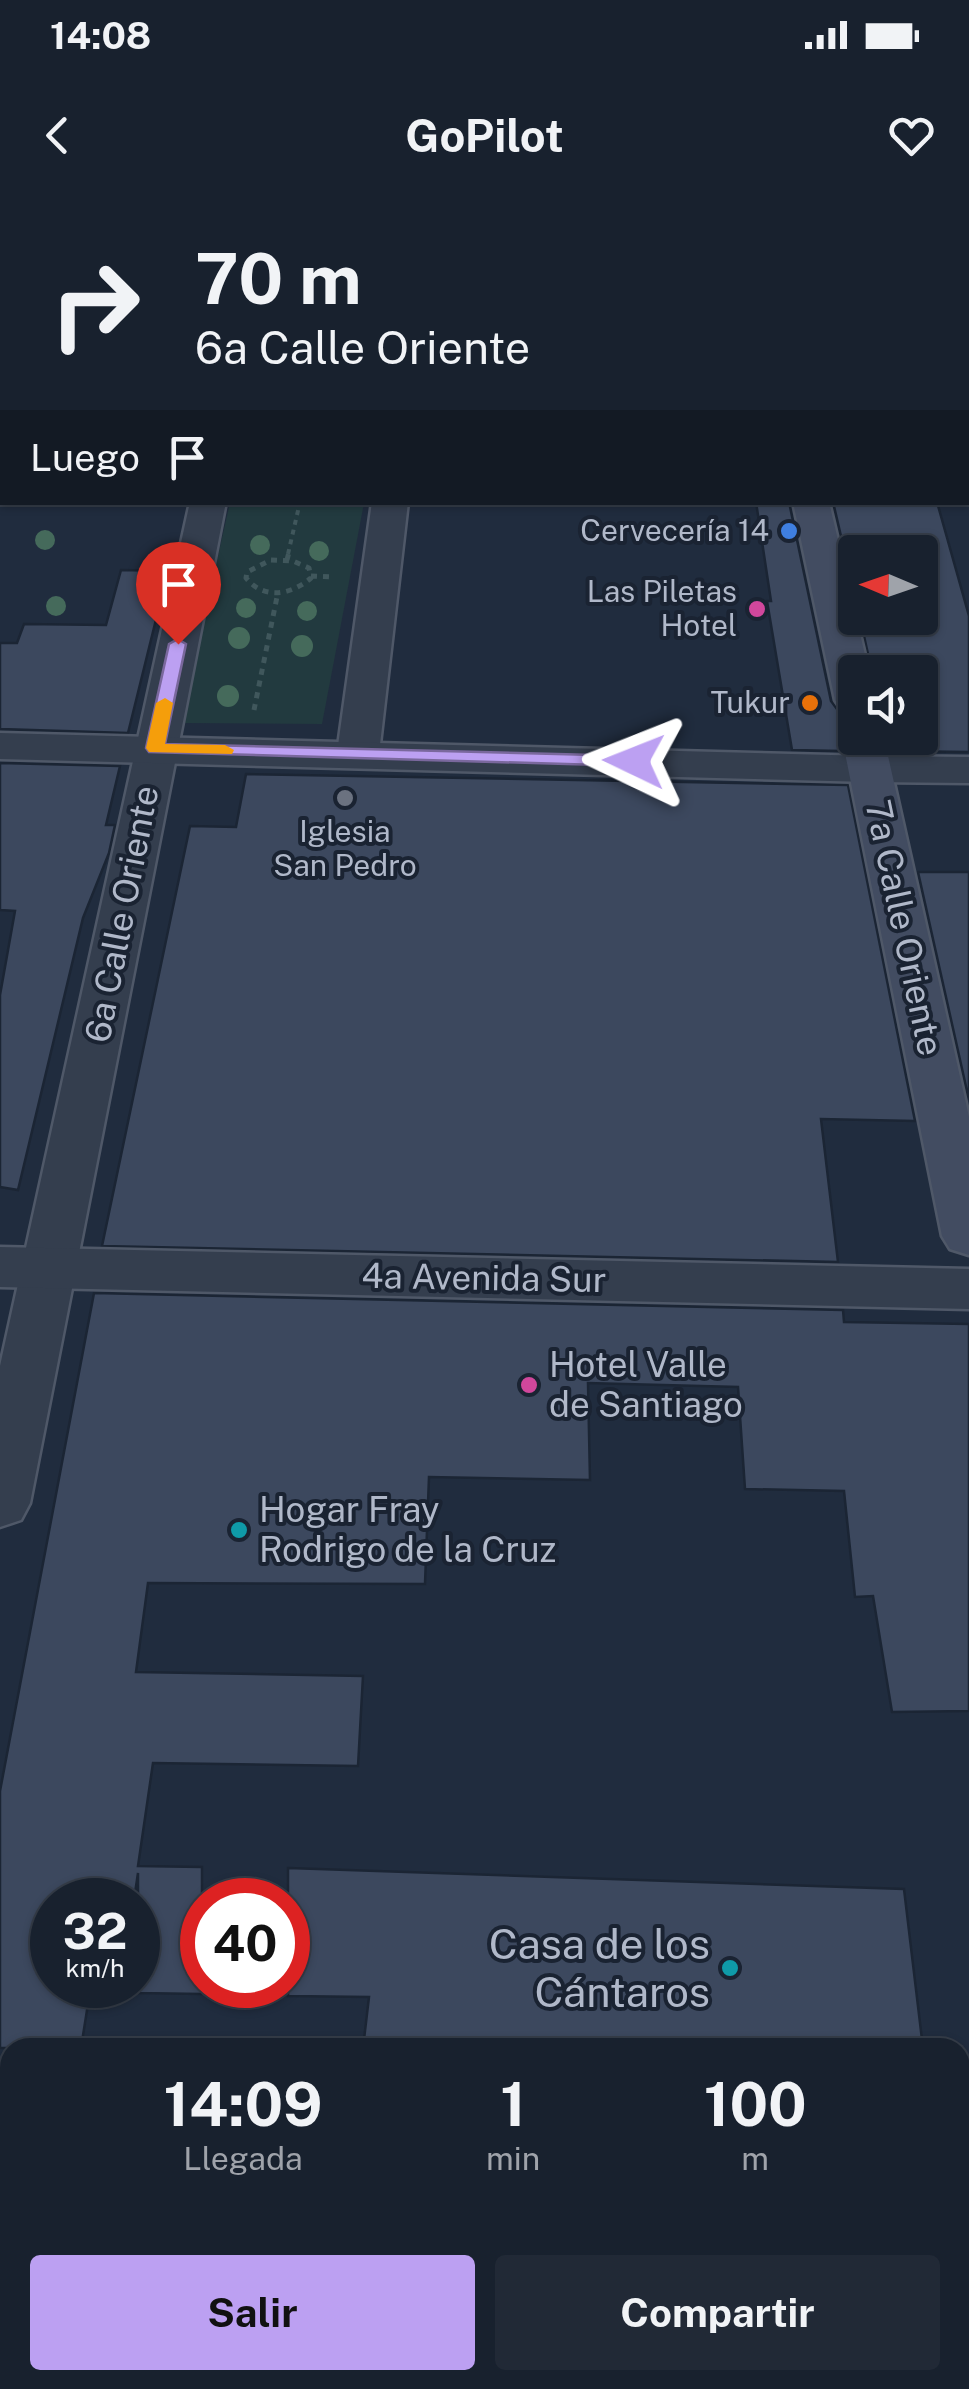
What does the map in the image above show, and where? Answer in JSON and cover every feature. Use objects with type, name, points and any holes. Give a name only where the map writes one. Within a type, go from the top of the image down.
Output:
[{"type":"main road","points":[[813,505],[845,655]]},
{"type":"main road","name":"7a Calle Oriente","points":[[867,755],[969,1236]]},
{"type":"street","name":"6a Calle Oriente","points":[[0,1503],[26,1268],[155,748],[207,505]]},
{"type":"street","points":[[358,753],[390,505]]},
{"type":"street","points":[[0,746],[358,753],[838,753]]},
{"type":"street","points":[[879,755],[969,770]]},
{"type":"street","name":"4a Avenida Sur","points":[[26,1268],[969,1289]]},
{"type":"path","points":[[287,560],[299,505]]},
{"type":"path","points":[[287,560],[309,568],[311,578],[300,588],[278,592],[253,587],[246,578],[247,572],[261,563],[287,560]]},
{"type":"path","points":[[252,722],[278,592]]},
{"type":"green space","points":[[230,505],[364,505],[322,724],[180,723]]},
{"type":"building","points":[[756,505],[790,505],[831,701],[838,710],[838,751],[792,750],[767,601],[771,601]]},
{"type":"building","points":[[834,505],[938,505],[969,616],[969,752],[938,752],[938,655],[868,655],[864,635],[938,635],[938,535],[841,535]]},
{"type":"building","points":[[121,570],[168,571],[128,733],[0,729],[0,643],[17,643],[24,624],[106,625]]},
{"type":"building","points":[[0,763],[120,766],[106,825],[115,825],[109,853],[83,918],[18,1190],[0,1187],[0,995],[15,911],[0,910]]},
{"type":"building","points":[[246,774],[848,785],[915,1121],[821,1119],[838,1262],[102,1246],[190,826],[236,827]]},
{"type":"building","points":[[918,872],[969,872],[969,1100]]},
{"type":"building","points":[[94,1293],[843,1310],[844,1322],[969,1324],[969,1711],[892,1712],[873,1596],[855,1597],[844,1491],[745,1489],[738,1387],[588,1383],[590,1480],[429,1477],[425,1584],[148,1583],[136,1672],[363,1676],[358,1766],[153,1763],[138,1866],[202,1867],[202,1878],[180,1878],[180,1994],[160,1993],[160,1878],[138,1878],[138,1873],[137,1878],[30,1878],[30,2008],[87,2008],[83,2038],[0,2038],[0,1791]]},
{"type":"building","name":"Casa de los Cántaros","points":[[288,1868],[904,1889],[922,2038],[364,2038],[369,1997],[310,1996],[310,1878],[288,1878]]},
{"type":"slow traffic","points":[[165,703],[155,748],[225,750]]},
{"type":"place","name":"Cervecería 14","points":[[789,531]]},
{"type":"place","name":"Las Piletas Hotel","points":[[757,609]]},
{"type":"place","name":"Tukur","points":[[810,703]]},
{"type":"place","name":"Iglesia San Pedro","points":[[345,798]]},
{"type":"place","name":"Hotel Valle de Santiago","points":[[529,1385]]},
{"type":"place","name":"Hogar Fray Rodrigo de la Cruz","points":[[239,1530]]},
{"type":"place","name":"Casa de los Cántaros","points":[[730,1968]]},
{"type":"route","points":[[178,644],[155,748],[634,761]]}]
